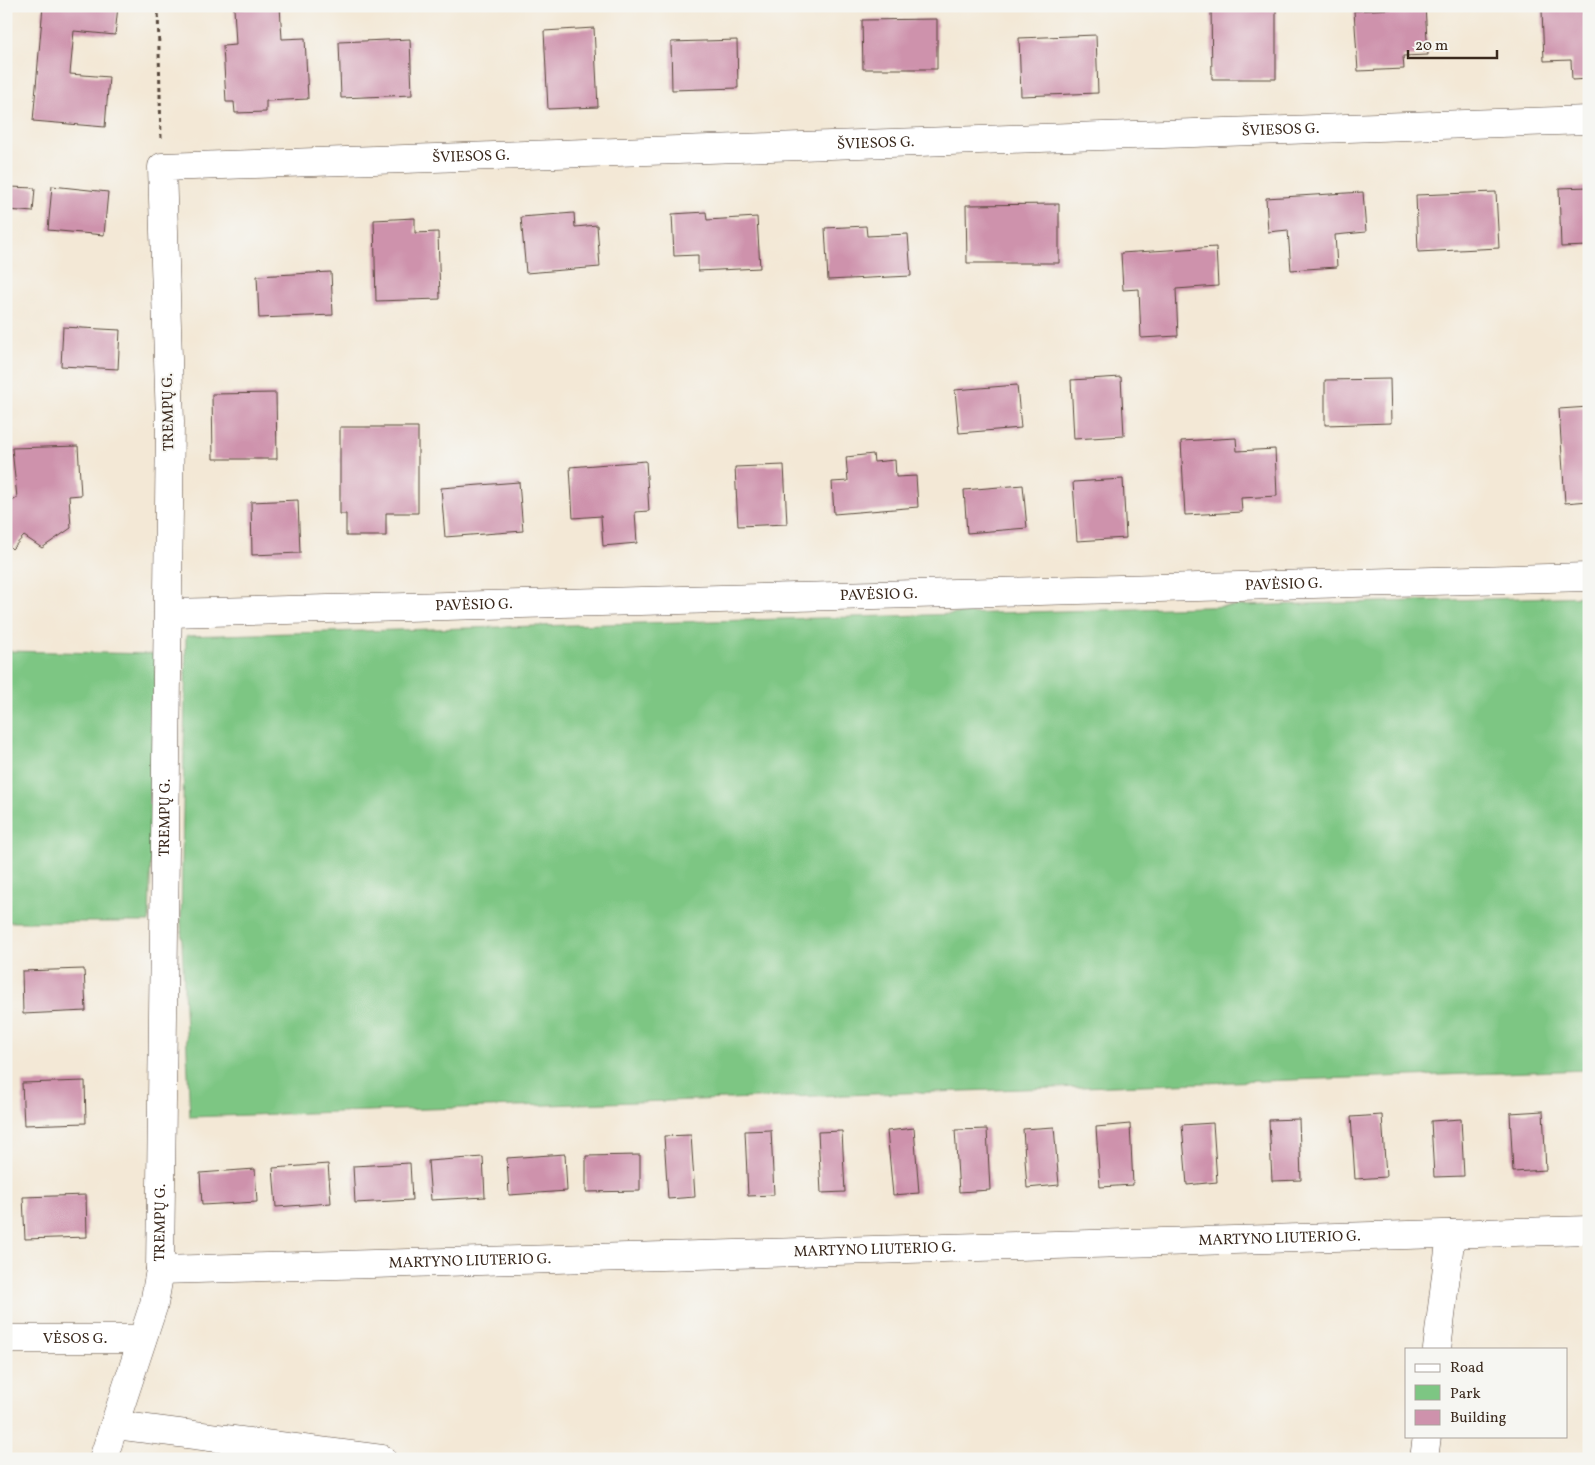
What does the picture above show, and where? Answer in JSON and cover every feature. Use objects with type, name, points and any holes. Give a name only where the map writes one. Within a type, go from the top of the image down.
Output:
[{"type":"street","name":"ŠVIESOS G.","points":[[162,167],[1589,120]]},
{"type":"street","name":"TREMPŲ G.","points":[[103,1459],[116,1425],[154,1304],[160,1270],[170,422],[162,167]]},
{"type":"street","name":"PAVĖSIO G.","points":[[168,613],[1589,577]]},
{"type":"street","name":"MARTYNO LIUTERIO G.","points":[[160,1270],[1589,1230]]},
{"type":"street","points":[[1437,1348],[1451,1234]]},
{"type":"street","name":"VĖSOS G.","points":[[6,1339],[142,1339]]},
{"type":"street","points":[[116,1425],[382,1459]]},
{"type":"street","points":[[1424,1459],[1427,1438]]},
{"type":"path","points":[[158,6],[162,167]]},
{"type":"green space","points":[[1589,596],[1589,1070],[190,1117],[181,922],[186,636]]},
{"type":"green space","points":[[6,651],[156,654],[149,922],[6,922]]},
{"type":"building","points":[[43,6],[118,6],[115,35],[74,31],[70,74],[109,77],[105,127],[33,121]]},
{"type":"building","points":[[280,6],[282,39],[305,38],[308,99],[266,101],[266,112],[235,113],[234,102],[226,102],[223,46],[236,45],[234,8]]},
{"type":"building","points":[[1211,6],[1276,6],[1276,79],[1212,79]]},
{"type":"building","points":[[1391,6],[1425,6],[1428,55],[1403,56],[1404,69],[1358,71],[1354,11],[1391,9]]},
{"type":"building","points":[[1583,8],[1583,15],[1589,15],[1589,79],[1572,80],[1571,60],[1544,61],[1542,10]]},
{"type":"building","points":[[937,19],[937,69],[863,69],[862,20]]},
{"type":"building","points":[[594,28],[598,107],[548,109],[544,31]]},
{"type":"building","points":[[1096,35],[1098,93],[1021,96],[1019,38]]},
{"type":"building","points":[[410,39],[412,95],[341,98],[339,42]]},
{"type":"building","points":[[737,40],[738,88],[672,90],[671,42]]},
{"type":"building","points":[[52,186],[108,192],[104,235],[48,230]]},
{"type":"building","points":[[10,187],[35,188],[33,212],[8,210]]},
{"type":"building","points":[[1589,187],[1589,246],[1561,247],[1559,188]]},
{"type":"building","points":[[1363,192],[1366,232],[1335,235],[1337,267],[1291,270],[1288,230],[1268,232],[1266,198]]},
{"type":"building","points":[[1496,192],[1499,248],[1418,252],[1416,195]]},
{"type":"building","points":[[1059,204],[1059,263],[967,263],[966,205]]},
{"type":"building","points":[[706,212],[707,220],[757,217],[760,268],[698,271],[698,255],[674,256],[672,214]]},
{"type":"building","points":[[574,213],[575,227],[597,225],[600,267],[526,273],[521,217]]},
{"type":"building","points":[[415,218],[415,233],[438,232],[440,299],[376,301],[374,220]]},
{"type":"building","points":[[866,226],[867,236],[908,234],[911,276],[828,280],[825,228]]},
{"type":"building","points":[[1216,247],[1218,286],[1176,289],[1178,336],[1141,338],[1139,289],[1123,290],[1121,253]]},
{"type":"building","points":[[331,272],[333,315],[259,318],[257,276]]},
{"type":"building","points":[[63,327],[120,330],[118,369],[61,366]]},
{"type":"building","points":[[1121,377],[1124,436],[1074,439],[1071,380]]},
{"type":"building","points":[[1390,379],[1391,423],[1325,425],[1325,380]]},
{"type":"building","points":[[1017,385],[1021,428],[959,433],[955,390]]},
{"type":"building","points":[[276,393],[277,459],[213,459],[212,394]]},
{"type":"building","points":[[1589,407],[1589,501],[1565,503],[1559,409]]},
{"type":"building","points":[[340,427],[418,427],[418,513],[386,513],[386,536],[346,536],[346,514],[340,514]]},
{"type":"building","points":[[1236,438],[1237,451],[1275,449],[1277,496],[1241,498],[1242,512],[1185,515],[1181,441]]},
{"type":"building","points":[[78,446],[81,495],[69,496],[71,528],[42,548],[24,536],[12,549],[6,543],[6,505],[17,498],[12,448]]},
{"type":"building","points":[[873,454],[874,462],[895,460],[896,477],[916,476],[918,507],[834,514],[832,482],[848,481],[846,457]]},
{"type":"building","points":[[646,461],[649,511],[635,512],[637,543],[603,546],[601,516],[573,518],[570,467]]},
{"type":"building","points":[[784,465],[787,524],[738,526],[735,467]]},
{"type":"building","points":[[1123,479],[1126,538],[1077,541],[1073,482]]},
{"type":"building","points":[[519,482],[523,531],[445,537],[441,488]]},
{"type":"building","points":[[1023,485],[1027,528],[967,533],[964,490]]},
{"type":"building","points":[[298,500],[300,553],[252,555],[251,502]]},
{"type":"building","points":[[84,969],[86,1011],[23,1014],[22,971]]},
{"type":"building","points":[[85,1081],[86,1123],[24,1125],[22,1083]]},
{"type":"building","points":[[1543,1111],[1546,1170],[1513,1172],[1510,1113]]},
{"type":"building","points":[[1382,1115],[1386,1177],[1355,1179],[1351,1117]]},
{"type":"building","points":[[1299,1119],[1301,1180],[1272,1181],[1269,1120]]},
{"type":"building","points":[[1461,1119],[1464,1176],[1434,1177],[1431,1121]]},
{"type":"building","points":[[1213,1123],[1217,1182],[1187,1185],[1182,1125]]},
{"type":"building","points":[[1130,1124],[1133,1185],[1100,1187],[1096,1127]]},
{"type":"building","points":[[1054,1127],[1059,1185],[1027,1188],[1023,1129]]},
{"type":"building","points":[[914,1128],[919,1193],[893,1195],[887,1131]]},
{"type":"building","points":[[987,1129],[990,1190],[959,1192],[955,1130]]},
{"type":"building","points":[[771,1130],[774,1195],[748,1196],[745,1131]]},
{"type":"building","points":[[842,1131],[845,1192],[821,1193],[818,1132]]},
{"type":"building","points":[[691,1135],[695,1197],[668,1199],[664,1136]]},
{"type":"building","points":[[565,1154],[567,1191],[509,1195],[507,1158]]},
{"type":"building","points":[[640,1155],[640,1191],[586,1192],[586,1156]]},
{"type":"building","points":[[483,1157],[485,1197],[431,1200],[428,1161]]},
{"type":"building","points":[[410,1163],[412,1200],[355,1203],[353,1166]]},
{"type":"building","points":[[328,1164],[331,1203],[276,1207],[273,1168]]},
{"type":"building","points":[[255,1169],[257,1202],[202,1205],[200,1173]]},
{"type":"building","points":[[86,1195],[87,1237],[25,1239],[23,1197]]}]
